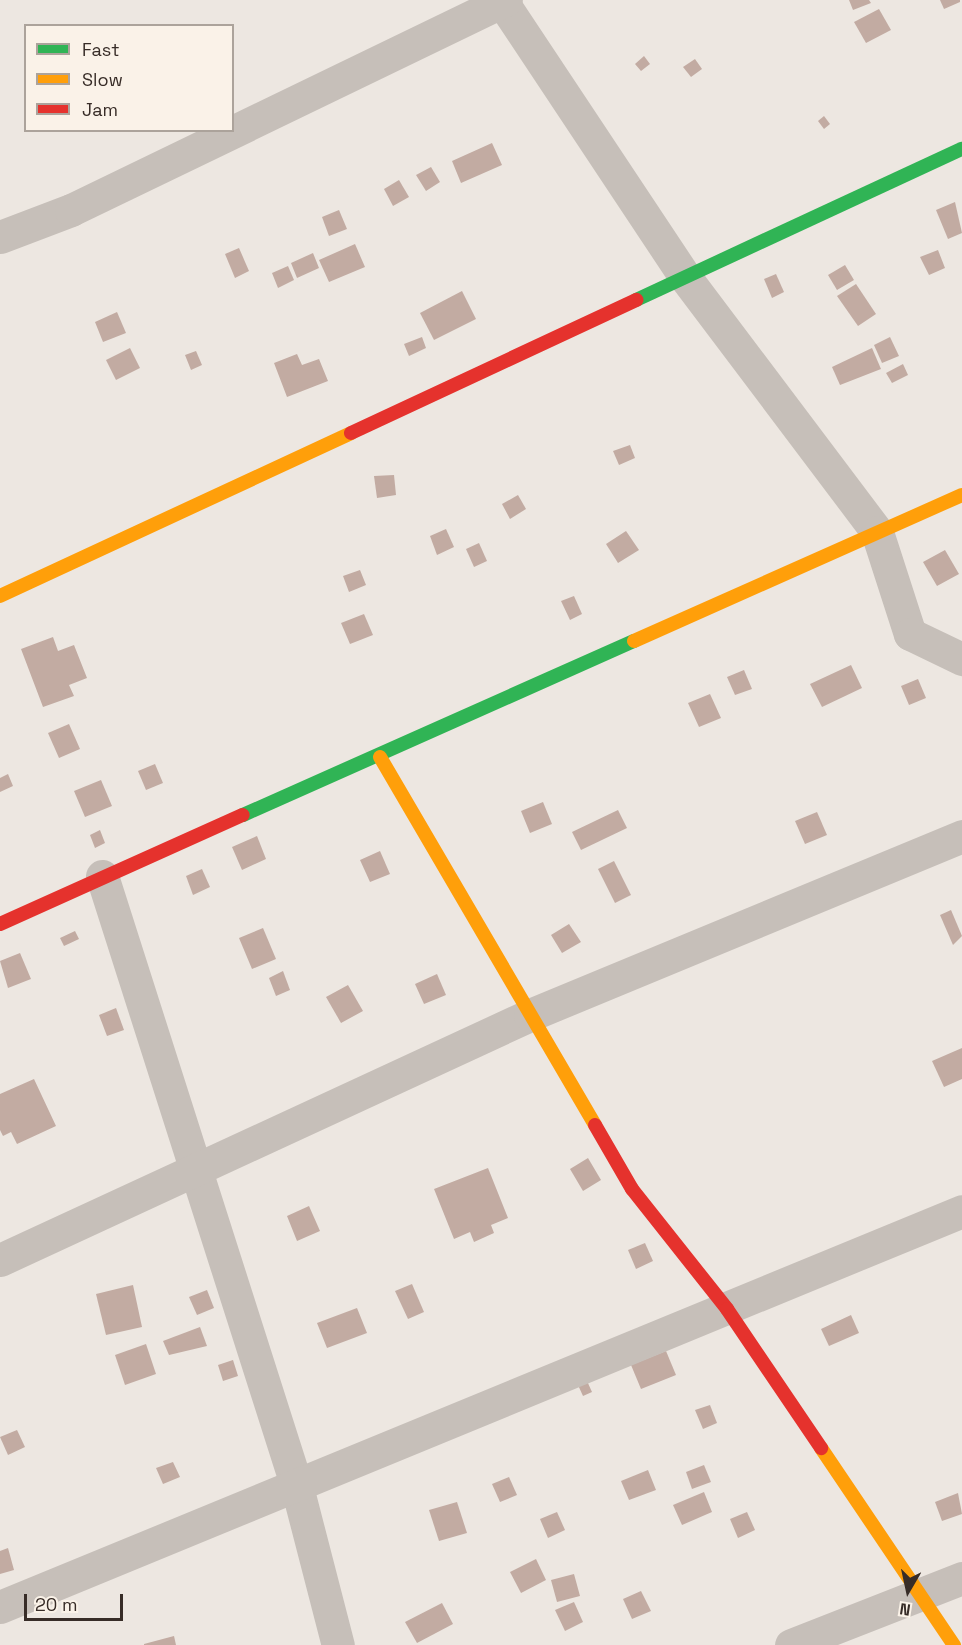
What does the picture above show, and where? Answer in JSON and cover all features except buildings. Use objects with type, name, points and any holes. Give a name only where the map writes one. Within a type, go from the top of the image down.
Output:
[{"type":"street","points":[[234,131],[503,1],[685,277],[877,531],[910,634],[962,659]]},
{"type":"street","points":[[0,237],[72,210],[233,132]]},
{"type":"street","points":[[0,596],[962,149]]},
{"type":"street","points":[[0,924],[102,876],[380,757],[877,531],[962,495]]},
{"type":"street","points":[[380,757],[632,1188],[727,1309],[954,1645]]},
{"type":"street","points":[[0,1260],[195,1172],[530,1015],[962,836]]},
{"type":"street","points":[[102,876],[297,1487],[338,1645]]},
{"type":"street","points":[[0,1607],[297,1487],[962,1211]]},
{"type":"street","points":[[791,1645],[922,1596],[962,1578]]},
{"type":"traffic: fast","points":[[636,300],[962,149]]},
{"type":"traffic: fast","points":[[243,815],[634,641]]},
{"type":"traffic: slow","points":[[0,596],[351,433]]},
{"type":"traffic: slow","points":[[634,641],[962,495]]},
{"type":"traffic: slow","points":[[380,757],[595,1125]]},
{"type":"traffic: slow","points":[[821,1448],[954,1645]]},
{"type":"traffic: jam","points":[[351,433],[636,300]]},
{"type":"traffic: jam","points":[[0,924],[243,815]]},
{"type":"traffic: jam","points":[[595,1125],[632,1189],[727,1309],[821,1448]]}]
